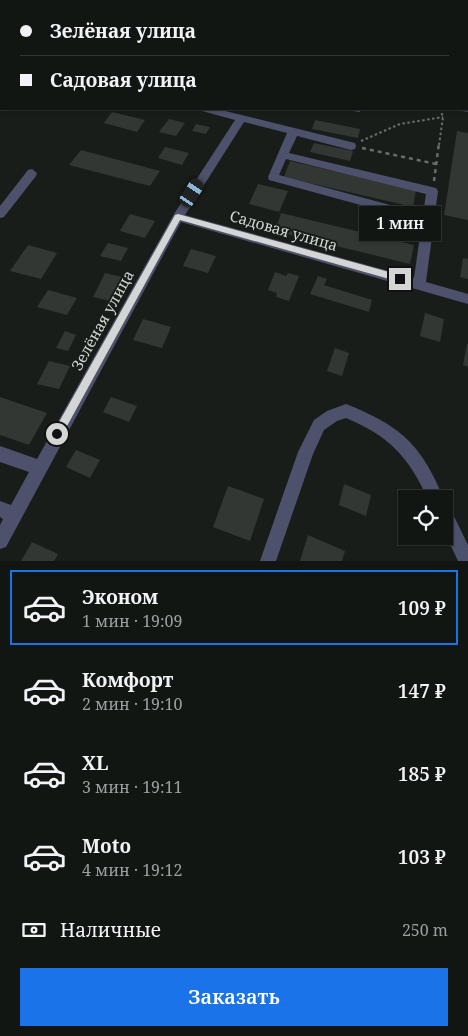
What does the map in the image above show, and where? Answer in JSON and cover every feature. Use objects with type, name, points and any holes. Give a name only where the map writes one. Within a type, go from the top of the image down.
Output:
[{"type":"street","points":[[209,110],[351,146]]},
{"type":"street","name":"Зелёная улица","points":[[0,542],[7,512],[39,468],[178,217],[241,119]]},
{"type":"street","points":[[294,132],[272,177],[412,215]]},
{"type":"street","points":[[283,155],[432,191],[419,284]]},
{"type":"street","points":[[0,214],[32,173]]},
{"type":"street","name":"Садовая улица","points":[[178,217],[468,299]]},
{"type":"street","points":[[268,561],[306,452],[319,425],[346,411],[368,420],[392,434],[414,456],[431,490]]},
{"type":"street","points":[[0,454],[39,468]]},
{"type":"street","points":[[453,532],[468,561]]},
{"type":"path","points":[[432,191],[443,117],[440,110]]},
{"type":"path","points":[[351,146],[400,124],[443,117]]},
{"type":"path","points":[[351,146],[436,164]]},
{"type":"building","points":[[112,112],[145,120],[137,132],[104,123]]},
{"type":"building","points":[[169,119],[185,123],[176,136],[159,132]]},
{"type":"building","points":[[315,120],[360,129],[358,138],[312,129]]},
{"type":"building","points":[[196,124],[210,127],[206,134],[192,131]]},
{"type":"building","points":[[457,131],[468,133],[468,220],[444,215]]},
{"type":"building","points":[[314,143],[353,151],[350,161],[310,152]]},
{"type":"building","points":[[165,147],[189,153],[182,165],[158,158]]},
{"type":"building","points":[[81,150],[160,171],[150,186],[69,165]]},
{"type":"building","points":[[290,161],[416,190],[413,207],[284,177]]},
{"type":"building","points":[[258,184],[288,191],[279,212],[249,204]]},
{"type":"building","points":[[281,213],[414,245],[410,264],[275,231]]},
{"type":"building","points":[[130,214],[155,221],[145,238],[120,231]]},
{"type":"building","points":[[108,243],[128,248],[121,261],[100,256]]},
{"type":"building","points":[[28,245],[57,253],[41,279],[10,271]]},
{"type":"building","points":[[191,249],[216,256],[208,273],[183,266]]},
{"type":"building","points":[[463,258],[468,259],[468,279],[460,277]]},
{"type":"building","points":[[275,272],[286,276],[288,273],[299,276],[289,301],[276,297],[277,293],[268,290]]},
{"type":"building","points":[[105,273],[122,277],[110,301],[93,297]]},
{"type":"building","points":[[318,276],[327,279],[324,285],[372,300],[369,312],[310,294]]},
{"type":"building","points":[[48,290],[77,298],[67,315],[37,307]]},
{"type":"building","points":[[425,313],[444,319],[440,342],[420,336]]},
{"type":"building","points":[[143,319],[171,327],[162,348],[133,340]]},
{"type":"building","points":[[65,331],[76,335],[68,351],[56,348]]},
{"type":"building","points":[[468,344],[468,367],[463,365]]},
{"type":"building","points":[[335,348],[349,353],[342,376],[327,371]]},
{"type":"building","points":[[49,361],[70,366],[59,389],[37,384]]},
{"type":"building","points":[[0,397],[47,413],[29,445],[0,435]]},
{"type":"building","points":[[111,397],[137,406],[129,422],[103,412]]},
{"type":"building","points":[[76,450],[100,460],[90,478],[66,467]]},
{"type":"building","points":[[344,484],[371,495],[366,516],[339,505]]},
{"type":"building","points":[[228,486],[264,499],[250,541],[213,527]]},
{"type":"building","points":[[308,535],[345,551],[342,561],[300,561]]},
{"type":"building","points":[[32,542],[58,554],[54,561],[21,561]]},
{"type":"route","points":[[57,434],[178,217],[400,279]]}]
